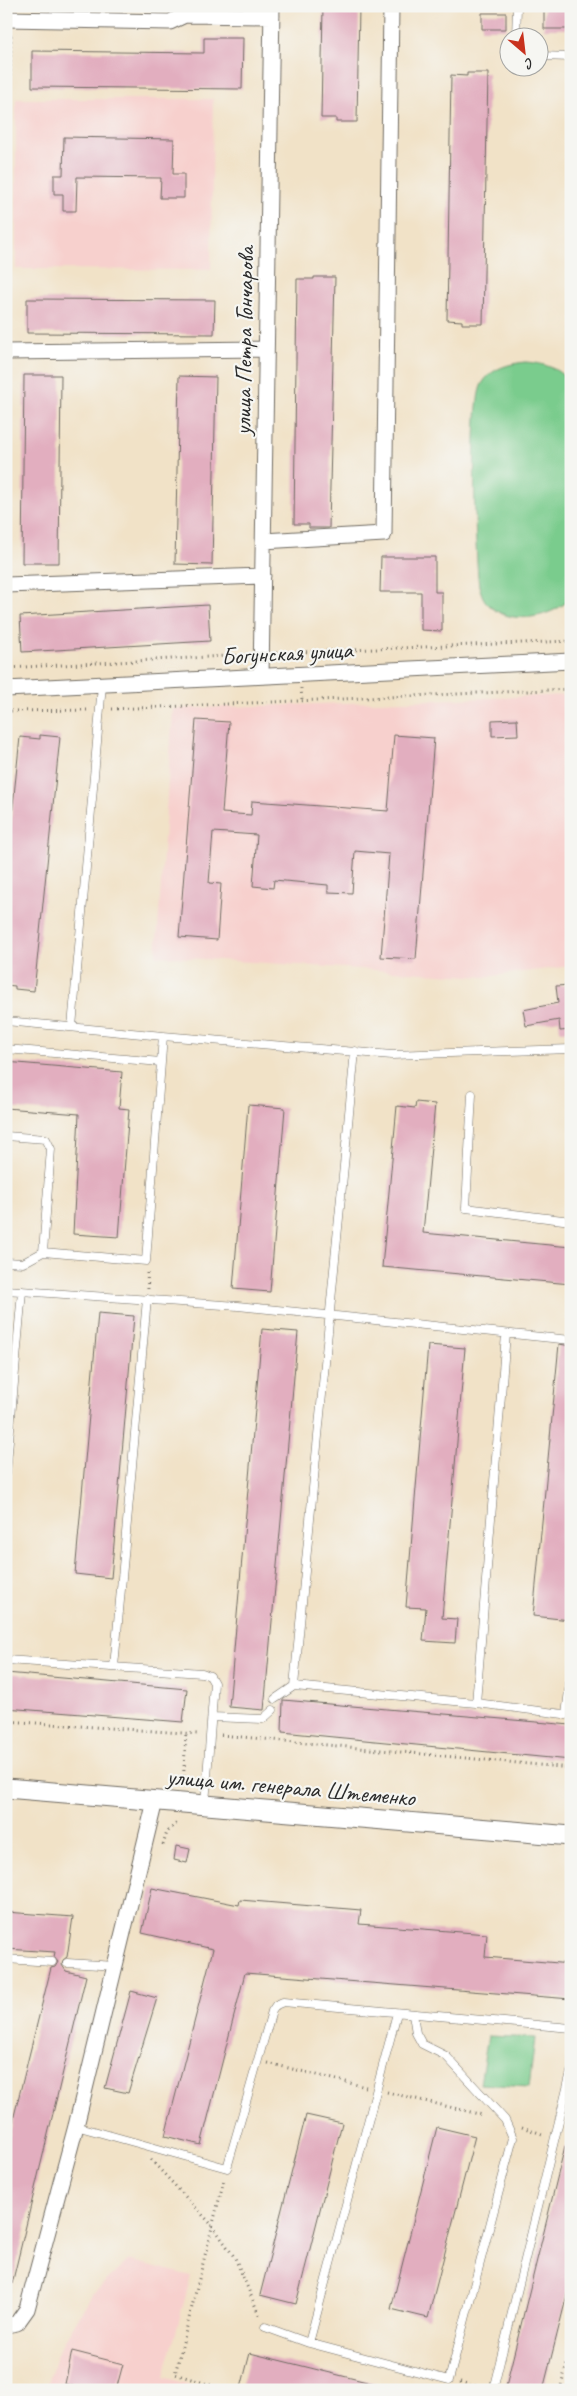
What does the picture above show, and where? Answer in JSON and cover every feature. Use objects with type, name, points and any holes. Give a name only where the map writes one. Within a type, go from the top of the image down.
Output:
[{"type":"street","points":[[263,541],[384,534],[391,6]]},
{"type":"street","points":[[9,20],[170,22],[185,11],[272,11]]},
{"type":"street","name":"улица Петра Гончарова","points":[[261,676],[272,11]]},
{"type":"street","points":[[6,352],[266,349]]},
{"type":"street","points":[[6,585],[263,576]]},
{"type":"street","name":"Богунская улица","points":[[6,689],[102,686],[261,676],[571,661]]},
{"type":"street","name":"улица им. генерала Штеменко","points":[[6,1788],[571,1836]]},
{"type":"street","points":[[6,2326],[17,2323],[27,2310],[76,2126],[155,1801]]},
{"type":"lane","points":[[516,28],[517,6]]},
{"type":"lane","points":[[550,56],[571,57]]},
{"type":"lane","points":[[72,1028],[102,686]]},
{"type":"lane","points":[[6,1021],[392,1055],[571,1049]]},
{"type":"lane","points":[[6,1262],[23,1263],[43,1252],[146,1261],[163,1036]]},
{"type":"lane","points":[[6,1049],[161,1062]]},
{"type":"lane","points":[[294,1686],[355,1051]]},
{"type":"lane","points":[[472,1094],[466,1208],[571,1221]]},
{"type":"lane","points":[[6,1136],[46,1139],[51,1149],[43,1252]]},
{"type":"lane","points":[[6,1290],[329,1315],[571,1340]]},
{"type":"lane","points":[[6,1474],[22,1292]]},
{"type":"lane","points":[[114,1667],[147,1300]]},
{"type":"lane","points":[[476,1703],[506,1334]]},
{"type":"lane","points":[[6,1660],[202,1673],[210,1676],[214,1683],[205,1804]]},
{"type":"lane","points":[[275,1699],[294,1686],[476,1703],[568,1715],[571,1674]]},
{"type":"lane","points":[[212,1717],[263,1719],[273,1710]]},
{"type":"lane","points":[[6,1959],[52,1962]]},
{"type":"lane","points":[[66,1963],[116,1966]]},
{"type":"lane","points":[[76,2126],[227,2168],[276,2004],[283,2002],[571,2028]]},
{"type":"lane","points":[[309,2343],[397,2013]]},
{"type":"lane","points":[[265,2327],[309,2343],[449,2380],[513,2138],[504,2120],[446,2056],[422,2044],[416,2033],[413,2014]]},
{"type":"lane","points":[[492,2390],[571,2072]]},
{"type":"path","points":[[6,152],[10,138],[9,20]]},
{"type":"path","points":[[6,668],[262,654],[571,641]]},
{"type":"path","points":[[6,711],[100,710],[571,689]]},
{"type":"path","points":[[146,1261],[147,1300]]},
{"type":"path","points":[[6,1721],[211,1734],[571,1768]]},
{"type":"path","points":[[259,2060],[504,2120]]},
{"type":"path","points":[[134,2141],[212,2225],[235,2258],[265,2327]]},
{"type":"path","points":[[216,2390],[217,2387],[175,2374],[227,2168]]},
{"type":"path","points":[[560,2390],[571,2348]]},
{"type":"path","points":[[449,2380],[492,2390]]},
{"type":"shaded area","points":[[16,99],[213,99],[211,270],[16,269]]},
{"type":"shaded area","points":[[571,695],[571,966],[485,977],[156,956],[173,709]]},
{"type":"shaded area","points":[[129,2260],[191,2276],[164,2377],[206,2390],[46,2390],[56,2356],[92,2294]]},
{"type":"green space","points":[[525,362],[539,364],[557,371],[571,385],[571,598],[553,611],[542,615],[518,617],[507,616],[488,604],[482,596],[479,586],[475,514],[475,449],[478,397],[482,384],[495,371],[513,364]]},
{"type":"green space","points":[[488,2036],[535,2038],[529,2087],[480,2084]]},
{"type":"building","points":[[323,6],[359,6],[357,122],[336,122],[336,118],[321,118]]},
{"type":"building","points":[[544,6],[571,6],[571,29],[544,28]]},
{"type":"building","points":[[482,13],[506,13],[506,28],[482,29]]},
{"type":"building","points":[[204,38],[243,38],[242,89],[32,87],[32,51],[204,53]]},
{"type":"building","points":[[467,73],[488,73],[483,324],[462,324],[462,321],[447,320],[451,75],[467,76]]},
{"type":"building","points":[[64,137],[174,139],[173,174],[184,174],[184,198],[160,198],[161,178],[77,177],[76,211],[63,211],[63,194],[54,194],[54,175],[63,175]]},
{"type":"building","points":[[314,277],[335,277],[329,528],[309,528],[309,524],[294,524],[297,279],[314,279]]},
{"type":"building","points":[[27,299],[215,300],[214,334],[27,333]]},
{"type":"building","points":[[24,375],[61,375],[59,563],[22,563]]},
{"type":"building","points":[[179,376],[216,377],[212,565],[175,564]]},
{"type":"building","points":[[381,557],[435,557],[435,592],[442,592],[442,631],[421,630],[421,592],[380,592]]},
{"type":"building","points":[[208,605],[210,641],[22,652],[20,616]]},
{"type":"building","points":[[517,719],[518,735],[492,736],[492,720]]},
{"type":"building","points":[[196,720],[229,722],[222,813],[251,815],[252,801],[388,811],[394,735],[434,738],[416,959],[381,957],[389,854],[355,851],[352,893],[328,892],[328,885],[274,880],[273,888],[253,886],[257,835],[213,832],[209,883],[221,884],[217,940],[179,937]]},
{"type":"building","points":[[40,735],[60,737],[34,991],[15,989],[15,986],[6,985],[6,873],[20,737],[40,739]]},
{"type":"building","points":[[571,985],[571,1030],[560,1031],[559,1020],[526,1026],[523,1010],[558,1003],[556,986]]},
{"type":"building","points":[[6,1062],[122,1072],[119,1108],[129,1109],[119,1237],[73,1234],[79,1114],[6,1108]]},
{"type":"building","points":[[416,1102],[435,1104],[423,1233],[571,1247],[571,1284],[382,1267],[397,1106],[415,1108]]},
{"type":"building","points":[[248,1105],[285,1108],[270,1292],[233,1289]]},
{"type":"building","points":[[98,1313],[134,1316],[111,1578],[75,1574]]},
{"type":"building","points":[[262,1329],[298,1332],[264,1710],[229,1707]]},
{"type":"building","points":[[559,1344],[571,1346],[570,1620],[533,1616]]},
{"type":"building","points":[[428,1345],[465,1348],[442,1618],[457,1619],[455,1643],[423,1641],[426,1608],[406,1607]]},
{"type":"building","points":[[6,1673],[187,1689],[183,1722],[6,1708]]},
{"type":"building","points":[[283,1700],[571,1725],[571,1760],[282,1732]]},
{"type":"building","points":[[176,1846],[190,1849],[187,1863],[174,1860]]},
{"type":"building","points":[[152,1888],[239,1905],[240,1900],[361,1910],[359,1924],[487,1934],[485,1957],[571,1964],[571,1999],[245,1973],[201,2145],[165,2136],[213,1949],[142,1933]]},
{"type":"building","points":[[6,1912],[73,1917],[67,1957],[63,1960],[62,1965],[66,1971],[86,1976],[12,2284],[6,2283],[6,2148],[51,1968],[55,1967],[58,1962],[54,1957],[55,1952],[6,1949]]},
{"type":"building","points":[[131,1991],[157,1998],[128,2093],[105,2088]]},
{"type":"building","points":[[306,2115],[342,2123],[296,2304],[260,2295]]},
{"type":"building","points":[[437,2127],[475,2136],[428,2318],[391,2309]]},
{"type":"building","points":[[565,2146],[571,2146],[571,2279],[543,2390],[505,2390]]},
{"type":"building","points":[[72,2351],[123,2364],[116,2390],[86,2390],[65,2384]]},
{"type":"building","points":[[250,2353],[375,2384],[375,2390],[250,2390],[241,2388]]}]
